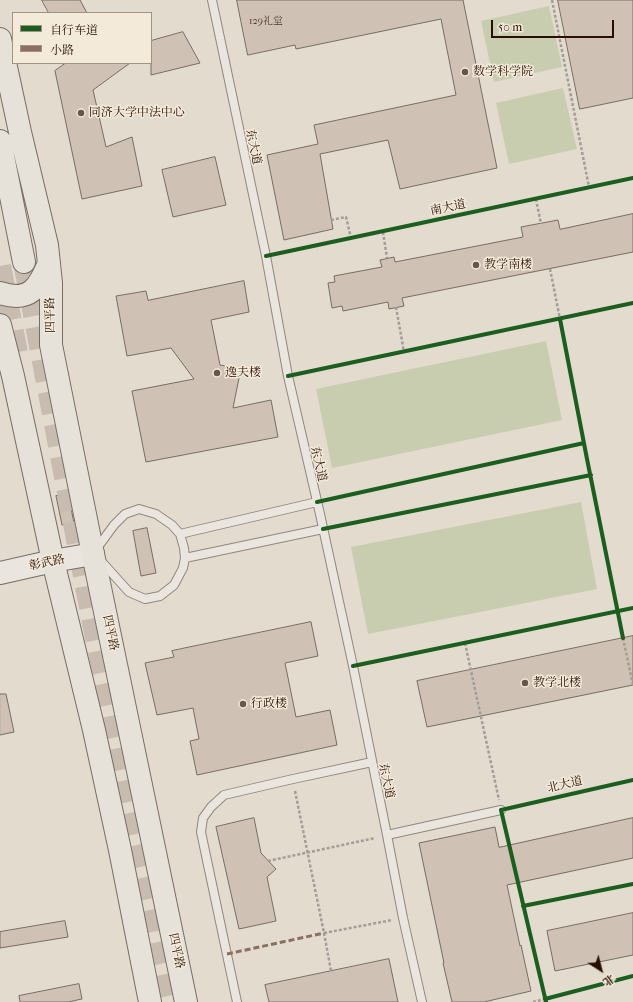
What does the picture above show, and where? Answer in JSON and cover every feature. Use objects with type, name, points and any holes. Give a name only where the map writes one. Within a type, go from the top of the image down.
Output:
[{"type":"main road","name":"四平路","points":[[0,39],[47,245],[51,283],[51,345],[186,1002]]},
{"type":"main road","points":[[0,141],[24,262]]},
{"type":"main road","name":"四平路","points":[[0,293],[16,296],[25,295],[37,287],[43,278],[49,263]]},
{"type":"main road","points":[[0,325],[13,376],[53,561],[94,730],[120,850],[150,1002]]},
{"type":"street","name":"彰武路","points":[[0,574],[53,561],[94,554]]},
{"type":"lane","name":"东大道","points":[[212,0],[266,256],[288,376],[353,666],[403,918],[422,1002]]},
{"type":"lane","points":[[180,534],[317,502]]},
{"type":"lane","points":[[139,509],[156,514],[172,525],[180,534],[185,558],[183,568],[174,585],[160,596],[145,599],[129,592],[94,554],[114,525],[125,514],[139,509]]},
{"type":"lane","points":[[185,558],[323,529]]},
{"type":"lane","points":[[237,1002],[201,832],[203,818],[211,807],[224,795],[372,762]]},
{"type":"lane","points":[[387,835],[501,810]]},
{"type":"path","points":[[552,0],[589,188]]},
{"type":"path","points":[[581,189],[596,186]]},
{"type":"path","points":[[528,201],[544,197]]},
{"type":"path","points":[[536,199],[541,224]]},
{"type":"path","points":[[331,220],[346,217],[350,238]]},
{"type":"path","points":[[376,233],[390,230]]},
{"type":"path","points":[[383,232],[387,258]]},
{"type":"path","points":[[343,240],[357,237]]},
{"type":"path","points":[[550,269],[562,327]]},
{"type":"path","points":[[396,307],[404,352]]},
{"type":"path","points":[[552,321],[568,318]]},
{"type":"path","points":[[396,354],[412,350]]},
{"type":"path","points":[[622,632],[633,685]]},
{"type":"path","points":[[457,644],[472,641]]},
{"type":"path","points":[[465,643],[501,810]]},
{"type":"path","points":[[292,779],[331,971]]},
{"type":"path","points":[[268,861],[387,835]]},
{"type":"path","points":[[324,933],[403,918]]},
{"type":"path","points":[[543,992],[545,1001]]},
{"type":"path","points":[[533,1002],[545,1001],[552,997]]},
{"type":"green space","points":[[549,6],[562,67],[494,82],[481,21]]},
{"type":"green space","points":[[563,88],[577,149],[509,164],[496,103]]},
{"type":"green space","points":[[546,341],[562,420],[332,468],[316,389]]},
{"type":"green space","points":[[581,502],[597,589],[368,634],[351,547]]},
{"type":"building","points":[[42,0],[80,0],[86,12],[48,12]]},
{"type":"building","name":"数学科学院","points":[[237,0],[463,0],[497,168],[400,189],[388,140],[320,154],[333,229],[284,240],[267,155],[318,144],[314,125],[456,95],[441,19],[296,49],[295,45],[248,55]]},
{"type":"building","points":[[558,0],[633,0],[633,98],[580,109]]},
{"type":"building","name":"同济大学中法中心","points":[[183,32],[200,63],[151,75],[152,41]]},
{"type":"building","name":"同济大学中法中心","points":[[65,64],[129,64],[93,90],[106,147],[132,137],[142,186],[82,199],[55,71]]},
{"type":"building","points":[[215,157],[226,205],[173,217],[162,170]]},
{"type":"building","name":"教学南楼","points":[[633,214],[633,252],[402,298],[404,306],[389,309],[388,302],[343,311],[342,306],[332,308],[328,283],[335,282],[334,276],[382,267],[380,260],[394,257],[395,262],[523,237],[521,227],[558,220],[560,229]]},
{"type":"building","name":"逸夫楼","points":[[244,281],[249,312],[211,320],[220,365],[232,367],[239,378],[233,408],[271,400],[278,437],[146,462],[132,391],[194,379],[171,348],[127,356],[116,296],[146,291],[148,300]]},
{"type":"building","points":[[68,494],[74,523],[62,525],[56,496]]},
{"type":"building","points":[[147,528],[156,573],[141,576],[133,531]]},
{"type":"building","name":"行政楼","points":[[311,622],[318,656],[285,663],[296,717],[330,710],[337,745],[197,775],[190,741],[199,739],[193,708],[157,715],[145,663],[174,657],[172,651]]},
{"type":"building","name":"教学北楼","points":[[633,636],[633,685],[427,727],[417,681]]},
{"type":"building","points":[[0,694],[6,694],[14,732],[0,735]]},
{"type":"building","points":[[254,818],[261,853],[276,869],[267,877],[276,921],[239,929],[216,827]]},
{"type":"building","points":[[633,818],[633,858],[507,885],[531,991],[484,1002],[452,1002],[419,843],[495,827],[499,847]]},
{"type":"building","points":[[633,913],[633,955],[555,971],[547,931]]},
{"type":"building","points":[[65,921],[68,937],[0,948],[0,932]]},
{"type":"building","points":[[389,959],[398,1002],[269,1002],[265,985]]},
{"type":"building","points":[[79,984],[82,999],[68,1002],[20,1002],[19,996]]},
{"type":"tunnel","points":[[24,262],[93,623],[173,1002]]},
{"type":"tunnel","points":[[0,266],[19,363]]},
{"type":"marked path","points":[[227,954],[324,933]]},
{"type":"cycle path","name":"南大道","points":[[266,256],[633,178]]},
{"type":"cycle path","points":[[288,376],[633,303]]},
{"type":"cycle path","points":[[560,319],[623,638]]},
{"type":"cycle path","points":[[317,502],[584,443]]},
{"type":"cycle path","points":[[323,529],[591,475]]},
{"type":"cycle path","points":[[353,666],[633,608]]},
{"type":"cycle path","name":"北大道","points":[[546,1002],[501,810],[633,780]]},
{"type":"cycle path","points":[[523,906],[633,884]]},
{"type":"cycle path","points":[[545,999],[633,976]]},
{"type":"place","name":"数学科学院","points":[[465,72]]},
{"type":"place","name":"同济大学中法中心","points":[[81,113]]},
{"type":"place","name":"教学南楼","points":[[476,265]]},
{"type":"place","name":"逸夫楼","points":[[217,373]]},
{"type":"place","name":"教学北楼","points":[[525,683]]},
{"type":"place","name":"行政楼","points":[[243,704]]}]
